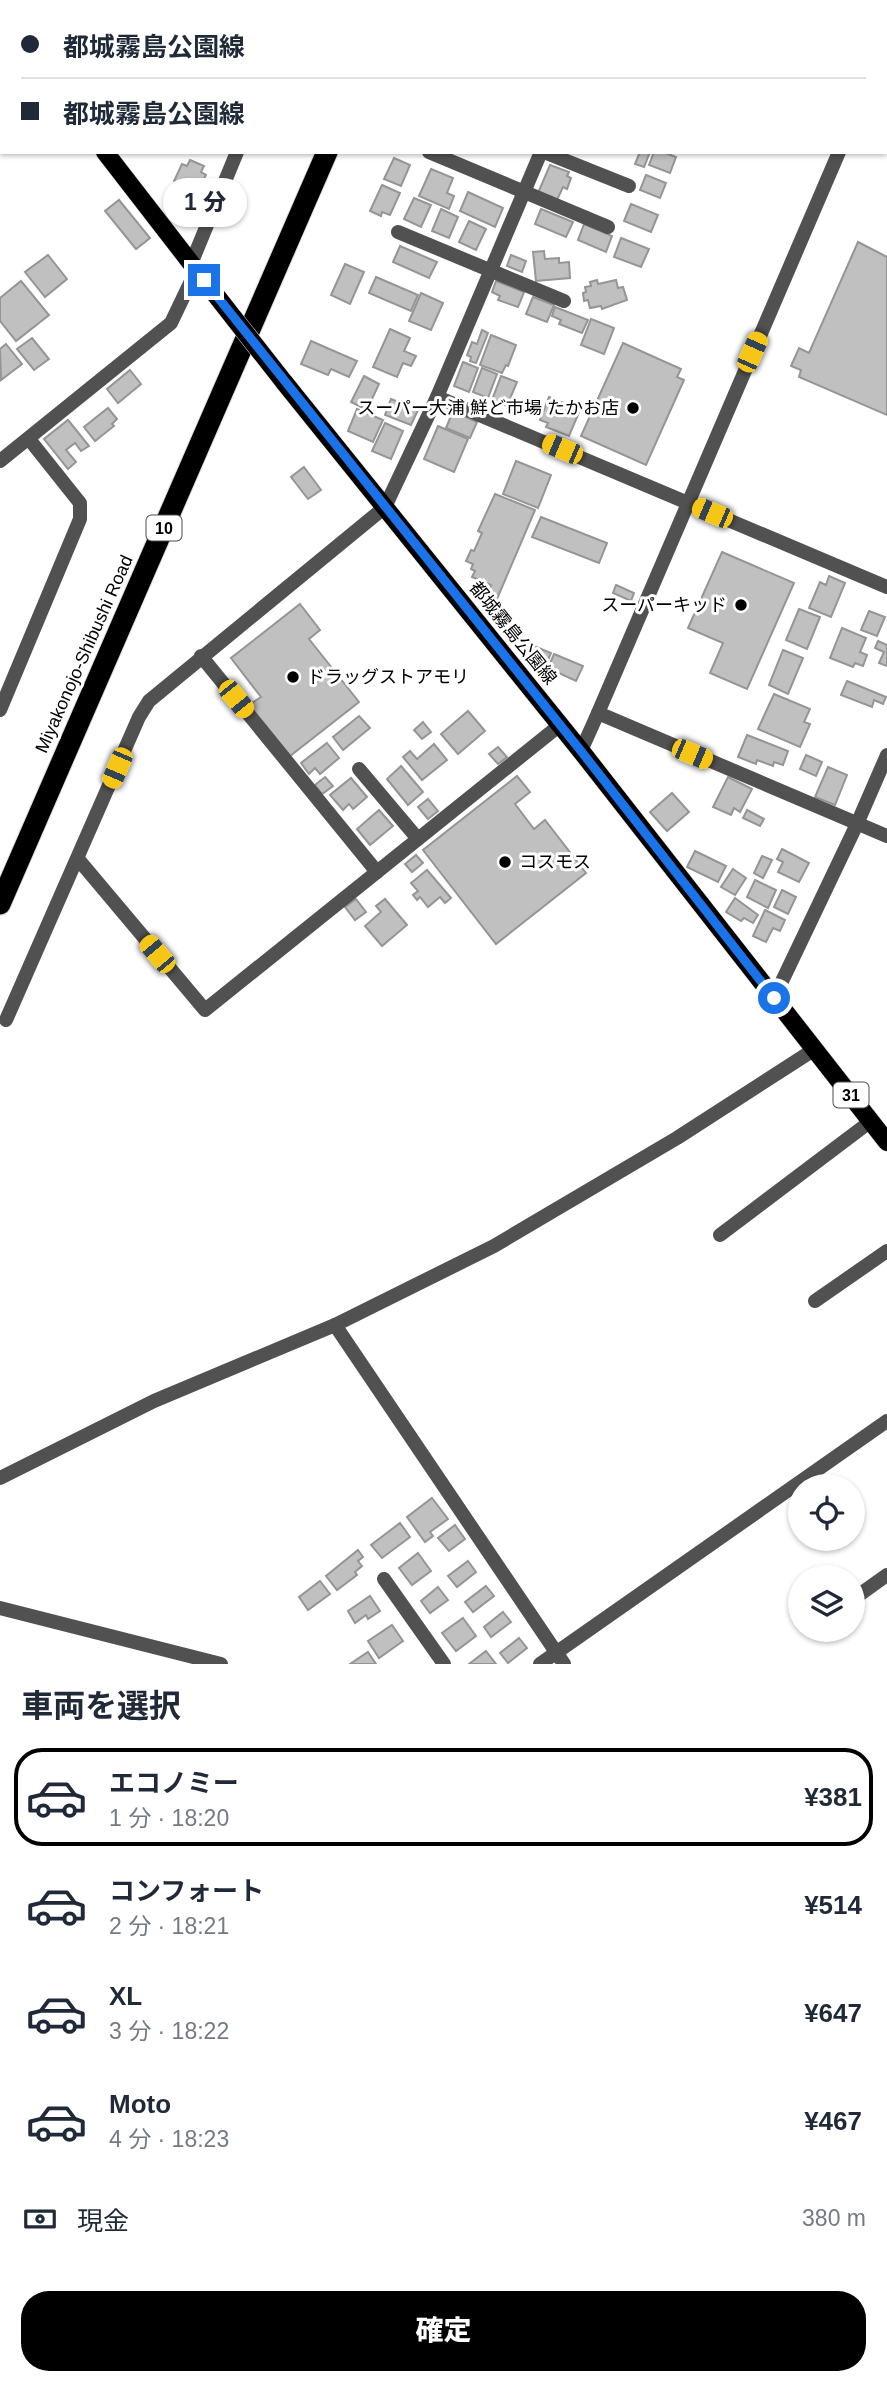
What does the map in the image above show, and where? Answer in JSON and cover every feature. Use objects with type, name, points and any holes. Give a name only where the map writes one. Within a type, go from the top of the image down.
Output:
[{"type":"highway","name":"Miyakonojo-Shibushi Road","points":[[0,904],[326,154]]},
{"type":"main road","name":"都城霧島公園線","points":[[106,154],[284,382],[581,751],[887,1142]]},
{"type":"street","points":[[0,461],[171,323],[192,279],[191,264],[236,154]]},
{"type":"street","points":[[434,154],[608,226]]},
{"type":"street","points":[[0,1036],[3,1019],[78,859],[139,717],[149,701],[385,507],[437,397],[541,154]]},
{"type":"street","points":[[547,154],[629,186]]},
{"type":"street","points":[[581,751],[838,154]]},
{"type":"street","points":[[398,232],[564,301]]},
{"type":"street","points":[[437,397],[887,587]]},
{"type":"street","points":[[0,710],[80,519],[80,503],[29,439]]},
{"type":"street","points":[[201,656],[377,872]]},
{"type":"street","points":[[598,713],[887,836]]},
{"type":"street","points":[[78,859],[205,1010],[560,725]]},
{"type":"street","points":[[774,998],[858,824],[887,755]]},
{"type":"street","points":[[359,769],[418,839]]},
{"type":"street","points":[[0,1478],[154,1401],[335,1325],[494,1246],[677,1138],[814,1048]]},
{"type":"street","points":[[720,1235],[871,1121]]},
{"type":"street","points":[[815,1301],[887,1251]]},
{"type":"street","points":[[335,1325],[560,1658]]},
{"type":"street","points":[[540,1664],[560,1658],[887,1420]]},
{"type":"street","points":[[865,1591],[887,1575]]},
{"type":"street","points":[[384,1579],[444,1664]]},
{"type":"street","points":[[0,1608],[221,1664]]},
{"type":"building","points":[[639,154],[649,154],[644,167],[635,164]]},
{"type":"building","points":[[653,154],[676,157],[670,173],[649,165]]},
{"type":"building","points":[[394,158],[410,165],[401,186],[384,179]]},
{"type":"building","points":[[190,160],[204,166],[201,172],[206,175],[200,187],[195,185],[192,193],[179,187],[180,184],[174,181],[182,164],[187,166]]},
{"type":"building","points":[[550,165],[569,172],[567,176],[571,178],[567,189],[563,187],[557,200],[538,193]]},
{"type":"building","points":[[431,169],[453,178],[447,193],[454,196],[449,209],[419,196]]},
{"type":"building","points":[[646,175],[666,183],[660,198],[640,190]]},
{"type":"building","points":[[382,185],[400,193],[390,215],[382,212],[381,216],[370,211]]},
{"type":"building","points":[[171,187],[204,202],[197,216],[165,201]]},
{"type":"building","points":[[468,192],[503,208],[495,227],[460,211]]},
{"type":"building","points":[[414,198],[431,205],[421,227],[404,219]]},
{"type":"building","points":[[119,200],[150,238],[136,249],[105,211]]},
{"type":"building","points":[[631,204],[658,215],[651,232],[624,221]]},
{"type":"building","points":[[441,209],[458,217],[449,238],[432,231]]},
{"type":"building","points":[[541,209],[573,222],[566,237],[535,224]]},
{"type":"building","points":[[469,221],[486,229],[476,250],[459,242]]},
{"type":"building","points":[[584,224],[612,236],[606,252],[578,240]]},
{"type":"building","points":[[621,238],[649,249],[641,267],[614,257]]},
{"type":"building","points":[[858,242],[887,257],[887,415],[799,377],[801,370],[791,366],[799,348],[809,353]]},
{"type":"building","points":[[400,246],[437,262],[429,278],[393,262]]},
{"type":"building","points":[[544,251],[545,259],[559,258],[559,263],[569,262],[570,278],[536,281],[533,252]]},
{"type":"building","points":[[48,255],[67,279],[45,297],[25,272]]},
{"type":"building","points":[[511,255],[526,261],[522,272],[507,266]]},
{"type":"building","points":[[345,264],[364,272],[350,304],[331,295]]},
{"type":"building","points":[[376,277],[418,295],[411,311],[369,293]]},
{"type":"building","points":[[597,280],[598,284],[616,280],[618,288],[623,287],[627,300],[602,309],[601,306],[590,308],[588,300],[584,301],[583,293],[586,292],[585,287],[591,286],[590,282]]},
{"type":"building","points":[[21,281],[49,315],[16,341],[0,321],[0,298]]},
{"type":"building","points":[[496,281],[524,292],[518,307],[498,300],[500,296],[492,292]]},
{"type":"building","points":[[421,293],[443,303],[431,330],[409,321]]},
{"type":"building","points":[[533,297],[554,305],[547,322],[526,314]]},
{"type":"building","points":[[555,307],[588,320],[582,333],[559,324],[561,320],[552,316]]},
{"type":"building","points":[[591,319],[614,328],[604,354],[581,345]]},
{"type":"building","points":[[390,329],[410,338],[404,351],[416,356],[411,366],[403,363],[397,377],[373,367]]},
{"type":"building","points":[[482,330],[488,333],[476,363],[470,361],[471,357],[467,355],[472,342],[477,344]]},
{"type":"building","points":[[491,335],[516,345],[508,366],[506,365],[502,373],[480,365]]},
{"type":"building","points":[[32,338],[49,359],[34,370],[17,349]]},
{"type":"building","points":[[311,341],[357,361],[349,377],[331,369],[328,375],[301,364]]},
{"type":"building","name":"スーパー大浦 鮮ど市場 たかお店","points":[[623,343],[681,369],[677,377],[684,380],[646,465],[581,436]]},
{"type":"building","points":[[6,344],[22,364],[1,380],[0,349]]},
{"type":"building","points":[[463,362],[478,368],[469,392],[454,386]]},
{"type":"building","points":[[482,368],[497,374],[488,398],[473,392]]},
{"type":"building","points":[[130,370],[141,384],[118,403],[107,389]]},
{"type":"building","points":[[364,376],[379,384],[367,410],[351,402]]},
{"type":"building","points":[[501,376],[517,382],[507,406],[492,400]]},
{"type":"building","points":[[549,397],[580,410],[569,436],[546,427],[548,423],[540,420]]},
{"type":"building","points":[[391,399],[418,410],[411,425],[385,415]]},
{"type":"building","points":[[108,408],[117,419],[112,424],[114,426],[95,441],[84,427]]},
{"type":"building","points":[[357,409],[383,420],[373,442],[348,431]]},
{"type":"building","points":[[453,411],[477,422],[470,438],[446,428]]},
{"type":"building","points":[[68,420],[89,446],[81,451],[75,443],[66,450],[76,462],[68,469],[44,439]]},
{"type":"building","points":[[385,423],[403,431],[391,459],[372,451]]},
{"type":"building","points":[[438,426],[468,439],[454,472],[424,459]]},
{"type":"building","points":[[516,461],[551,475],[538,508],[503,494]]},
{"type":"building","points":[[304,467],[321,490],[308,499],[291,477]]},
{"type":"building","points":[[495,494],[535,510],[497,599],[487,595],[491,585],[472,577],[475,571],[471,569],[473,564],[466,561],[482,533],[478,531]]},
{"type":"building","points":[[541,517],[607,543],[599,563],[532,537]]},
{"type":"building","name":"スーパーキッド","points":[[722,552],[794,583],[747,689],[710,673],[723,643],[688,628]]},
{"type":"building","points":[[829,576],[845,583],[831,617],[809,608],[820,582],[826,585]]},
{"type":"building","points":[[616,585],[634,593],[631,601],[613,593]]},
{"type":"building","name":"ドラッグストアモリ","points":[[300,604],[320,630],[309,639],[359,702],[290,756],[249,705],[261,697],[231,658]]},
{"type":"building","points":[[799,609],[820,617],[807,649],[786,640]]},
{"type":"building","points":[[869,611],[885,617],[877,636],[861,630]]},
{"type":"building","points":[[842,628],[866,638],[860,652],[867,655],[863,666],[855,663],[853,667],[830,658]]},
{"type":"building","points":[[517,639],[551,653],[546,665],[534,660],[533,664],[527,661],[529,658],[519,652],[521,647],[515,645]]},
{"type":"building","points":[[878,641],[887,645],[887,666],[879,663],[884,652],[875,648]]},
{"type":"building","points":[[783,650],[803,658],[788,694],[769,685]]},
{"type":"building","points":[[554,654],[583,666],[576,681],[548,668]]},
{"type":"building","points":[[847,681],[886,697],[883,704],[874,700],[872,707],[841,695]]},
{"type":"building","points":[[774,694],[810,709],[804,722],[810,724],[800,747],[758,729]]},
{"type":"building","points":[[468,711],[485,731],[458,754],[441,734]]},
{"type":"building","points":[[359,716],[370,728],[343,750],[333,737]]},
{"type":"building","points":[[423,722],[431,732],[422,739],[414,730]]},
{"type":"building","points":[[747,735],[788,751],[783,765],[774,762],[773,766],[757,760],[756,764],[738,757]]},
{"type":"building","points":[[327,743],[339,758],[320,774],[315,768],[309,774],[301,763]]},
{"type":"building","points":[[434,744],[447,760],[422,780],[403,757],[410,751],[417,759]]},
{"type":"building","points":[[498,747],[507,757],[498,764],[489,754]]},
{"type":"building","points":[[806,755],[822,762],[816,776],[800,769]]},
{"type":"building","points":[[401,766],[423,792],[408,805],[387,779]]},
{"type":"building","points":[[828,767],[847,775],[835,805],[815,797]]},
{"type":"building","name":"コスモス","points":[[517,776],[530,792],[515,804],[534,829],[545,820],[586,873],[496,944],[423,850]]},
{"type":"building","points":[[325,777],[333,786],[322,794],[315,785]]},
{"type":"building","points":[[728,777],[752,789],[740,812],[734,808],[731,815],[713,807]]},
{"type":"building","points":[[351,778],[367,797],[353,809],[349,804],[343,810],[330,795]]},
{"type":"building","points":[[672,793],[689,812],[667,831],[650,812]]},
{"type":"building","points":[[428,799],[438,811],[428,819],[418,807]]},
{"type":"building","points":[[379,810],[393,826],[370,845],[357,829]]},
{"type":"building","points":[[747,810],[764,819],[760,826],[743,818]]},
{"type":"building","points":[[782,849],[809,863],[799,882],[778,872],[783,862],[777,859]]},
{"type":"building","points":[[695,851],[726,866],[718,882],[687,867]]},
{"type":"building","points":[[416,855],[423,863],[412,872],[405,864]]},
{"type":"building","points":[[762,856],[772,860],[763,878],[754,873]]},
{"type":"building","points":[[733,869],[746,878],[735,895],[721,887]]},
{"type":"building","points":[[427,870],[451,898],[445,903],[440,897],[428,907],[420,897],[417,900],[413,895],[418,891],[411,883]]},
{"type":"building","points":[[755,880],[776,890],[768,908],[747,897]]},
{"type":"building","points":[[782,890],[796,897],[788,914],[774,907]]},
{"type":"building","points":[[735,898],[758,915],[753,923],[744,918],[741,921],[726,912]]},
{"type":"building","points":[[356,899],[366,912],[355,920],[345,907]]},
{"type":"building","points":[[385,899],[407,925],[382,946],[365,926],[381,912],[376,906]]},
{"type":"building","points":[[765,910],[785,920],[780,931],[773,928],[766,942],[753,936]]},
{"type":"building","points":[[432,1498],[448,1519],[430,1532],[433,1536],[425,1542],[407,1517]]},
{"type":"building","points":[[400,1523],[410,1537],[382,1558],[371,1545]]},
{"type":"building","points":[[455,1525],[465,1539],[449,1551],[438,1538]]},
{"type":"building","points":[[358,1550],[363,1557],[358,1561],[362,1566],[355,1572],[357,1575],[337,1590],[326,1576]]},
{"type":"building","points":[[418,1553],[431,1571],[412,1585],[399,1568]]},
{"type":"building","points":[[468,1561],[476,1572],[457,1587],[448,1576]]},
{"type":"building","points":[[320,1581],[330,1594],[308,1610],[299,1597]]},
{"type":"building","points":[[486,1586],[494,1596],[473,1612],[465,1602]]},
{"type":"building","points":[[438,1587],[448,1600],[430,1613],[421,1601]]},
{"type":"building","points":[[370,1596],[380,1611],[368,1619],[366,1615],[355,1623],[348,1611]]},
{"type":"building","points":[[503,1612],[511,1622],[491,1637],[484,1627]]},
{"type":"building","points":[[463,1618],[476,1636],[456,1651],[442,1633]]},
{"type":"building","points":[[392,1625],[403,1641],[379,1658],[368,1641]]},
{"type":"building","points":[[519,1638],[527,1648],[508,1663],[500,1653]]},
{"type":"building","points":[[486,1651],[496,1664],[469,1664]]},
{"type":"building","points":[[368,1652],[376,1664],[350,1664]]},
{"type":"place","name":"スーパー大浦 鮮ど市場 たかお店","points":[[633,408]]},
{"type":"place","name":"スーパーキッド","points":[[741,605]]},
{"type":"place","name":"ドラッグストアモリ","points":[[293,677]]},
{"type":"place","name":"コスモス","points":[[505,862]]},
{"type":"route","points":[[204,280],[581,751],[774,998]]}]
